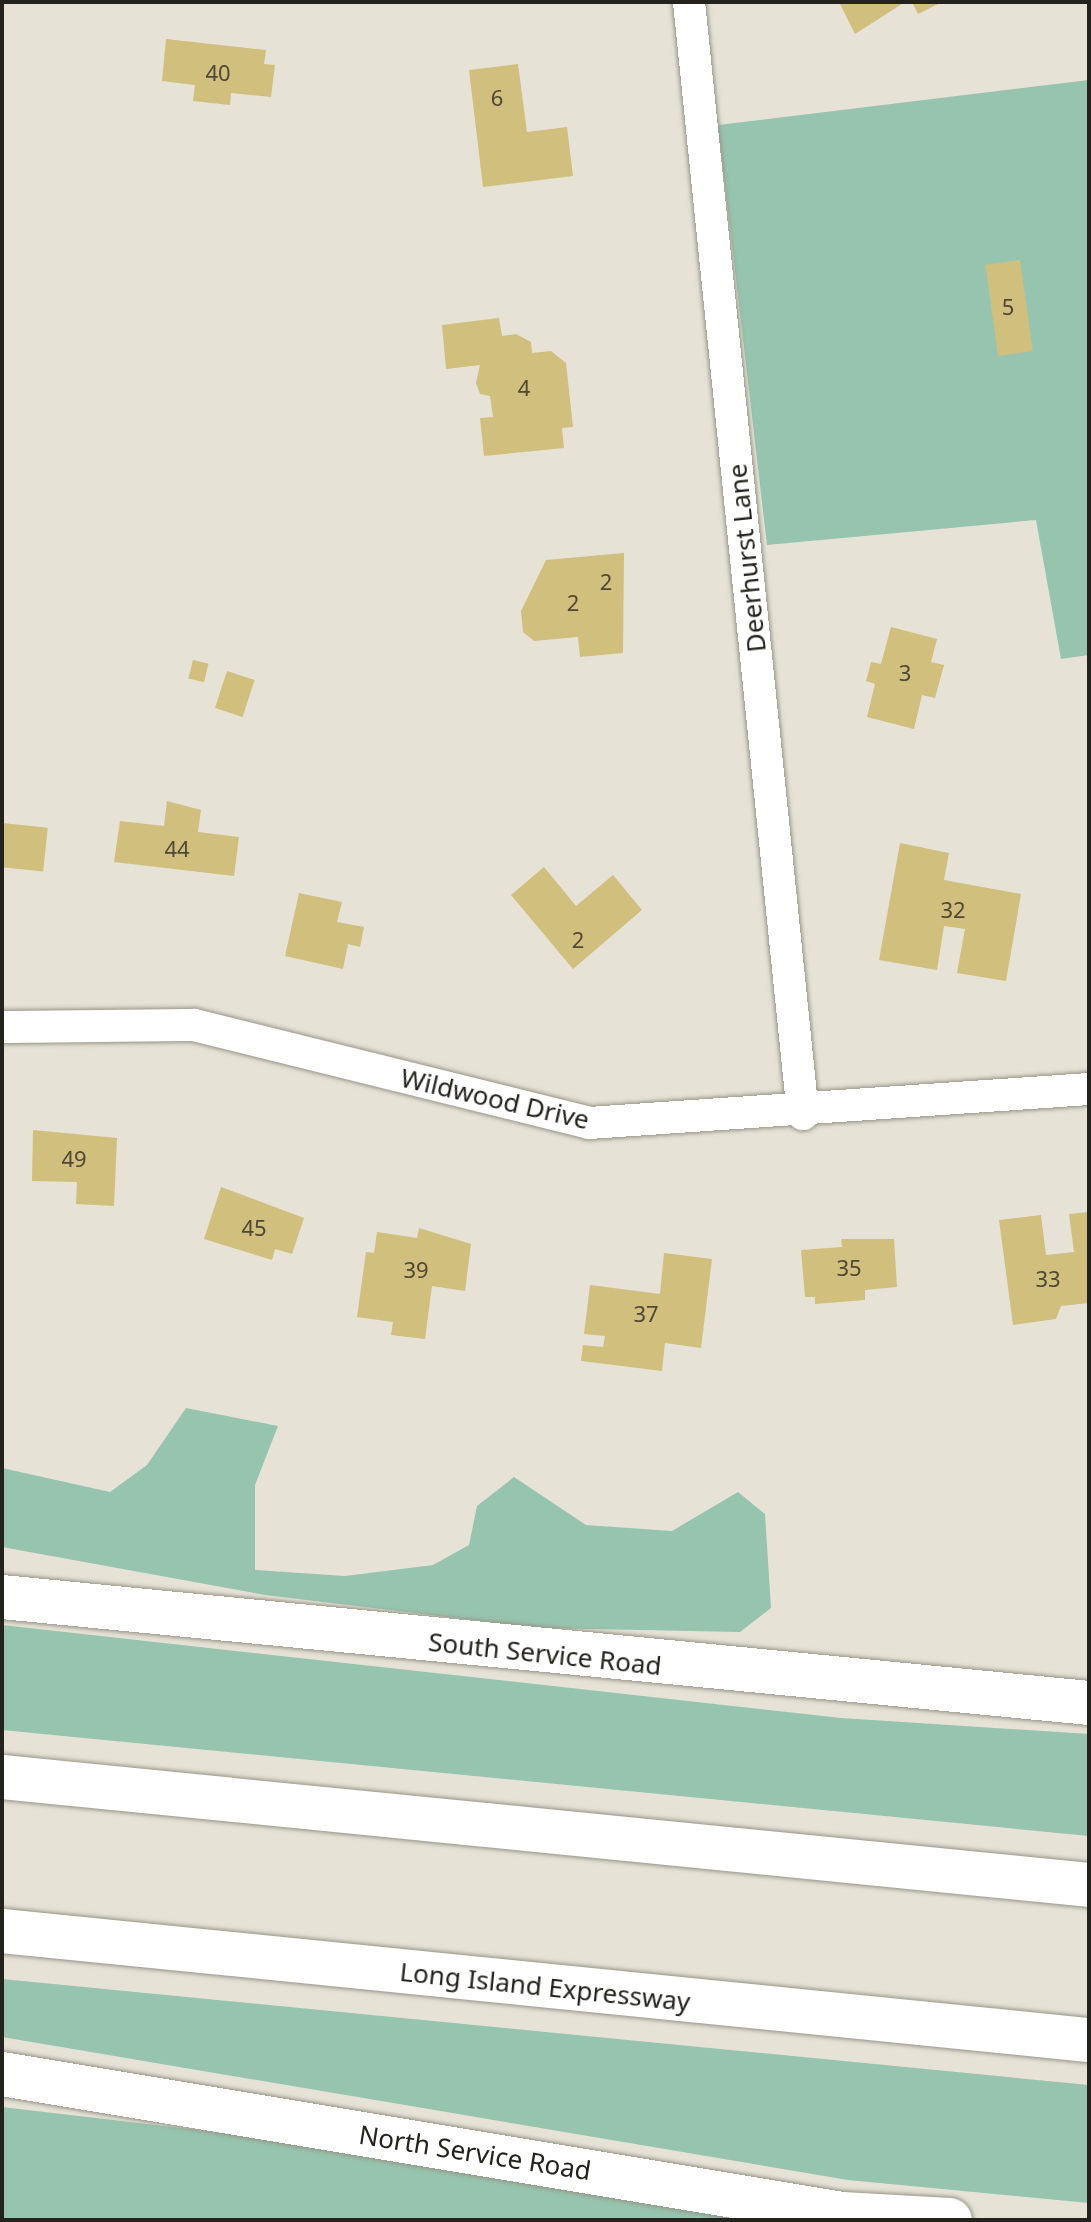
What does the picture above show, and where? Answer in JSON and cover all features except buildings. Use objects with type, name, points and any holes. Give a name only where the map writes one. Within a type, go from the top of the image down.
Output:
[{"type":"main road","name":"South Service Road","points":[[2,1597],[1089,1703]]},
{"type":"main road","points":[[2,1777],[1089,1885]]},
{"type":"main road","name":"Long Island Expressway","points":[[2,1931],[1089,2040]]},
{"type":"main road","name":"North Service Road","points":[[2,2074],[842,2214],[950,2220]]},
{"type":"street","name":"Deerhurst Lane","points":[[689,2],[803,1114]]},
{"type":"street","name":"Wildwood Drive","points":[[2,1027],[194,1025],[589,1123],[803,1114],[1089,1089]]},
{"type":"green space","points":[[1089,80],[1089,655],[1061,659],[1036,520],[767,545],[718,125]]},
{"type":"green space","points":[[186,1408],[278,1426],[255,1485],[255,1570],[345,1576],[433,1565],[469,1545],[477,1506],[514,1477],[586,1525],[672,1531],[738,1492],[765,1514],[771,1608],[740,1632],[540,1628],[265,1595],[2,1547],[2,1468],[110,1492],[147,1465]]},
{"type":"green space","points":[[2,1625],[841,1718],[1089,1734],[1089,1836],[2,1730]]},
{"type":"green space","points":[[2,1979],[1089,2085],[1089,2203],[848,2180],[2,2037]]},
{"type":"green space","points":[[2,2107],[506,2166],[797,2220],[2,2220]]}]
